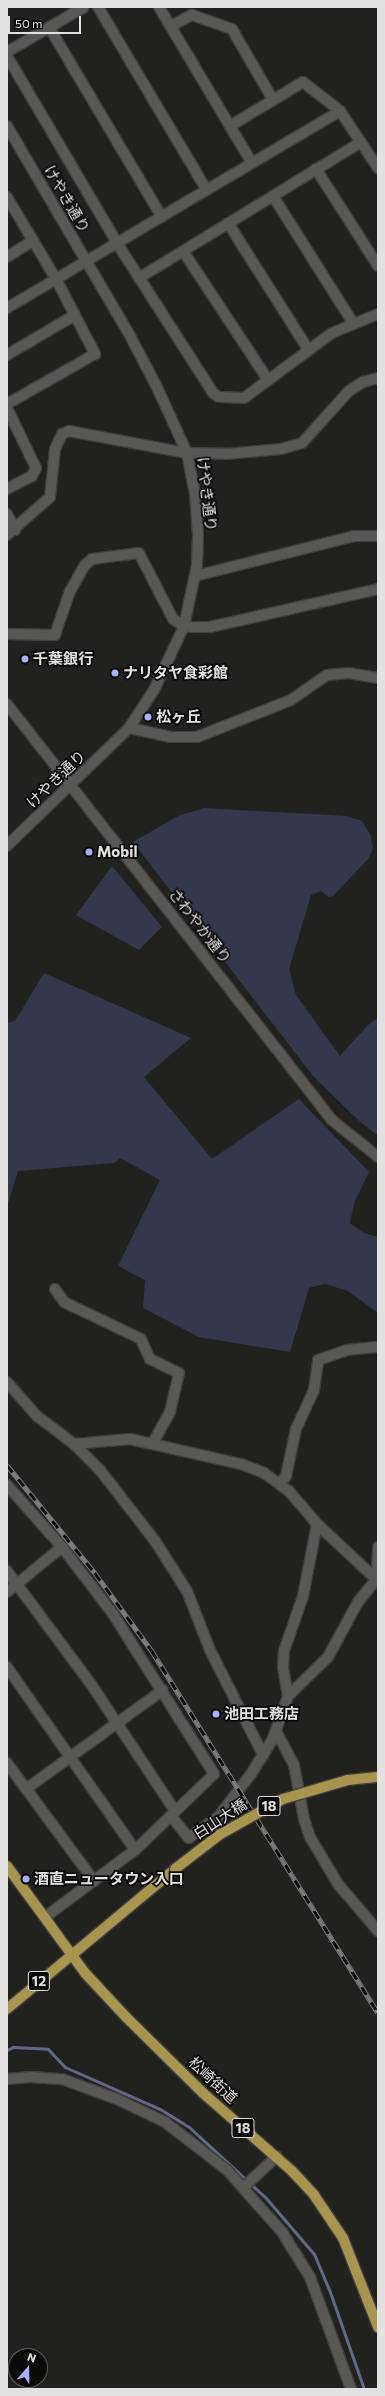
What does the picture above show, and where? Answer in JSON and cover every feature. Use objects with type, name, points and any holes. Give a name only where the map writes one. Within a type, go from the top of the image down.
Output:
[{"type":"main road","name":"白山大橋","points":[[72,1954],[175,1869],[219,1835],[283,1798],[348,1780],[378,1777]]},
{"type":"main road","name":"松崎街道","points":[[7,1866],[85,1973],[126,2017],[203,2093],[277,2156],[314,2194],[343,2238],[378,2326]]},
{"type":"main road","name":"12","points":[[7,2009],[72,1954]]},
{"type":"street","points":[[7,52],[84,7]]},
{"type":"street","points":[[98,7],[206,189]]},
{"type":"street","points":[[160,7],[252,163]]},
{"type":"street","points":[[171,26],[192,15],[232,29],[273,100]]},
{"type":"street","points":[[49,27],[162,217]]},
{"type":"street","points":[[7,56],[117,244],[213,393],[219,397],[244,398],[308,349],[332,333],[353,323],[378,314]]},
{"type":"street","points":[[230,126],[303,82],[340,111],[378,168]]},
{"type":"street","points":[[7,308],[340,111]]},
{"type":"street","name":"けやき通り","points":[[7,126],[128,332],[187,453],[195,494],[198,536],[195,576],[184,626],[154,690],[128,728],[71,786],[7,846]]},
{"type":"street","points":[[139,278],[361,142]]},
{"type":"street","points":[[316,169],[378,266]]},
{"type":"street","points":[[273,196],[353,323]]},
{"type":"street","points":[[7,404],[95,354],[56,279],[9,204]]},
{"type":"street","points":[[228,223],[308,349]]},
{"type":"street","points":[[7,257],[33,241]]},
{"type":"street","points":[[183,251],[268,380]]},
{"type":"street","points":[[7,355],[75,315]]},
{"type":"street","points":[[11,533],[50,498],[55,449],[62,434],[69,431],[187,453],[226,454],[273,450],[302,443],[349,391],[363,382],[378,378]]},
{"type":"street","points":[[7,408],[36,468],[32,476],[7,489]]},
{"type":"street","points":[[7,514],[11,533]]},
{"type":"street","points":[[195,576],[354,536],[378,536]]},
{"type":"street","points":[[7,634],[55,635],[70,591],[85,565],[92,559],[139,553],[173,618],[184,626],[210,627],[377,591]]},
{"type":"street","points":[[128,728],[171,737],[196,737],[291,700],[327,675],[349,673],[378,678]]},
{"type":"street","name":"さわやか通り","points":[[7,704],[332,1120],[378,1157]]},
{"type":"street","points":[[55,1289],[64,1302],[141,1339],[150,1359],[178,1373],[170,1412],[153,1443]]},
{"type":"street","points":[[280,1484],[286,1476],[296,1429],[314,1390],[318,1360],[347,1350],[378,1347]]},
{"type":"street","points":[[7,1382],[37,1416],[74,1444],[112,1483],[187,1591],[210,1650],[263,1755]]},
{"type":"street","points":[[74,1444],[114,1438],[153,1443],[241,1464],[264,1473],[280,1484],[317,1524],[377,1577]]},
{"type":"street","points":[[7,1485],[62,1547],[113,1614],[163,1690],[214,1774],[136,1850],[45,1917]]},
{"type":"street","points":[[288,1696],[283,1668],[284,1651],[302,1596],[317,1524]]},
{"type":"street","points":[[7,1592],[62,1547]]},
{"type":"street","points":[[7,1571],[91,1684],[118,1724],[189,1838],[219,1816],[263,1755],[276,1731],[288,1696],[328,1657],[358,1602],[377,1577],[378,1547]]},
{"type":"street","points":[[7,1667],[72,1756],[136,1850]]},
{"type":"street","points":[[26,1789],[118,1724],[163,1690]]},
{"type":"street","points":[[276,1731],[294,1765],[304,1820],[310,1836],[338,1884],[374,1920],[378,1931]]},
{"type":"street","points":[[7,1763],[94,1881]]},
{"type":"street","points":[[7,2079],[62,2079],[117,2099],[165,2122],[248,2183],[282,2232],[310,2277],[351,2389]]},
{"type":"street","points":[[248,2183],[277,2156]]},
{"type":"shaded area","points":[[204,808],[346,816],[362,821],[371,836],[373,848],[369,858],[333,896],[328,897],[321,891],[311,895],[289,969],[296,995],[340,1056],[368,1025],[378,1018],[378,1136],[357,1119],[313,1076],[133,842],[178,816]]},
{"type":"shaded area","points":[[112,866],[162,927],[139,950],[76,915]]},
{"type":"shaded area","points":[[44,973],[191,1038],[144,1077],[212,1159],[299,1099],[369,1172],[354,1203],[350,1223],[364,1233],[378,1237],[378,1313],[348,1291],[325,1284],[309,1288],[290,1352],[199,1337],[143,1308],[145,1280],[118,1266],[160,1180],[120,1158],[114,1163],[18,1171],[7,1207],[7,1023],[15,1021]]},
{"type":"waterway","points":[[7,2050],[13,2047],[48,2049],[65,2067],[160,2109],[189,2127],[266,2198],[314,2254],[330,2292],[364,2389]]},
{"type":"railway","points":[[7,1465],[95,1573],[152,1651],[378,2012]]},
{"type":"place","name":"千葉銀行","points":[[25,659]]},
{"type":"place","name":"ナリタヤ食彩館","points":[[115,673]]},
{"type":"place","name":"松ヶ丘","points":[[148,717]]},
{"type":"place","name":"Mobil","points":[[89,852]]},
{"type":"place","name":"池田工務店","points":[[216,1714]]},
{"type":"place","name":"酒直ニュータウン入口","points":[[26,1879]]}]
